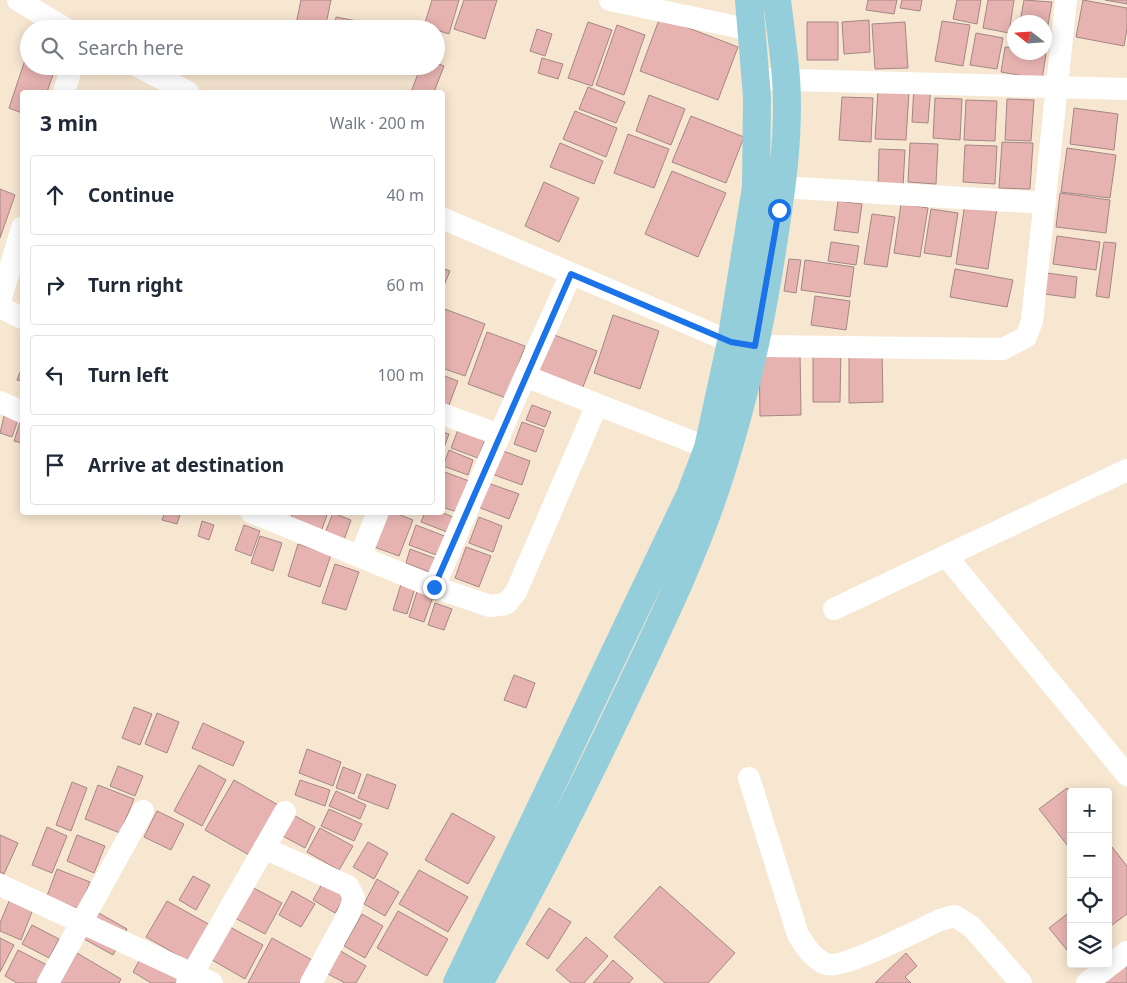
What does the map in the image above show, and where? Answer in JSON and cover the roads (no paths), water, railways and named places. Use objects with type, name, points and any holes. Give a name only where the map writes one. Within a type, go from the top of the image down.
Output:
[{"type":"main road","points":[[479,983],[557,839],[676,591],[701,531],[723,467],[743,344],[756,187],[756,79],[749,0]]},
{"type":"main road","points":[[457,983],[686,504],[708,448],[743,344],[765,300],[785,152],[786,80],[777,0]]},
{"type":"street","points":[[18,0],[51,20]]},
{"type":"street","points":[[610,0],[751,30]]},
{"type":"street","points":[[445,219],[571,274],[743,344],[1003,349],[1026,337],[1032,321],[1066,0]]},
{"type":"street","points":[[65,90],[69,75]]},
{"type":"street","points":[[155,75],[184,90]]},
{"type":"street","points":[[756,79],[1127,89]]},
{"type":"street","points":[[781,187],[1045,203]]},
{"type":"street","points":[[0,301],[20,237]]},
{"type":"street","points":[[434,587],[571,274]]},
{"type":"street","points":[[0,307],[20,317]]},
{"type":"street","points":[[525,376],[708,448]]},
{"type":"street","points":[[0,402],[20,411]]},
{"type":"street","points":[[258,515],[434,587],[490,606],[506,604],[516,592],[597,405]]},
{"type":"street","points":[[445,415],[500,435]]},
{"type":"street","points":[[834,609],[1127,470]]},
{"type":"street","points":[[360,557],[377,515]]},
{"type":"street","points":[[946,556],[1127,775]]},
{"type":"street","points":[[749,778],[798,935],[812,957],[828,965],[847,963],[940,920],[955,916],[972,927],[1021,983]]},
{"type":"street","points":[[48,983],[143,811]]},
{"type":"street","points":[[189,978],[285,812]]},
{"type":"street","points":[[264,848],[348,886],[354,898],[348,915],[310,983]]},
{"type":"street","points":[[3,892],[81,922],[189,978],[212,983]]},
{"type":"street","points":[[1086,983],[1127,952]]}]
